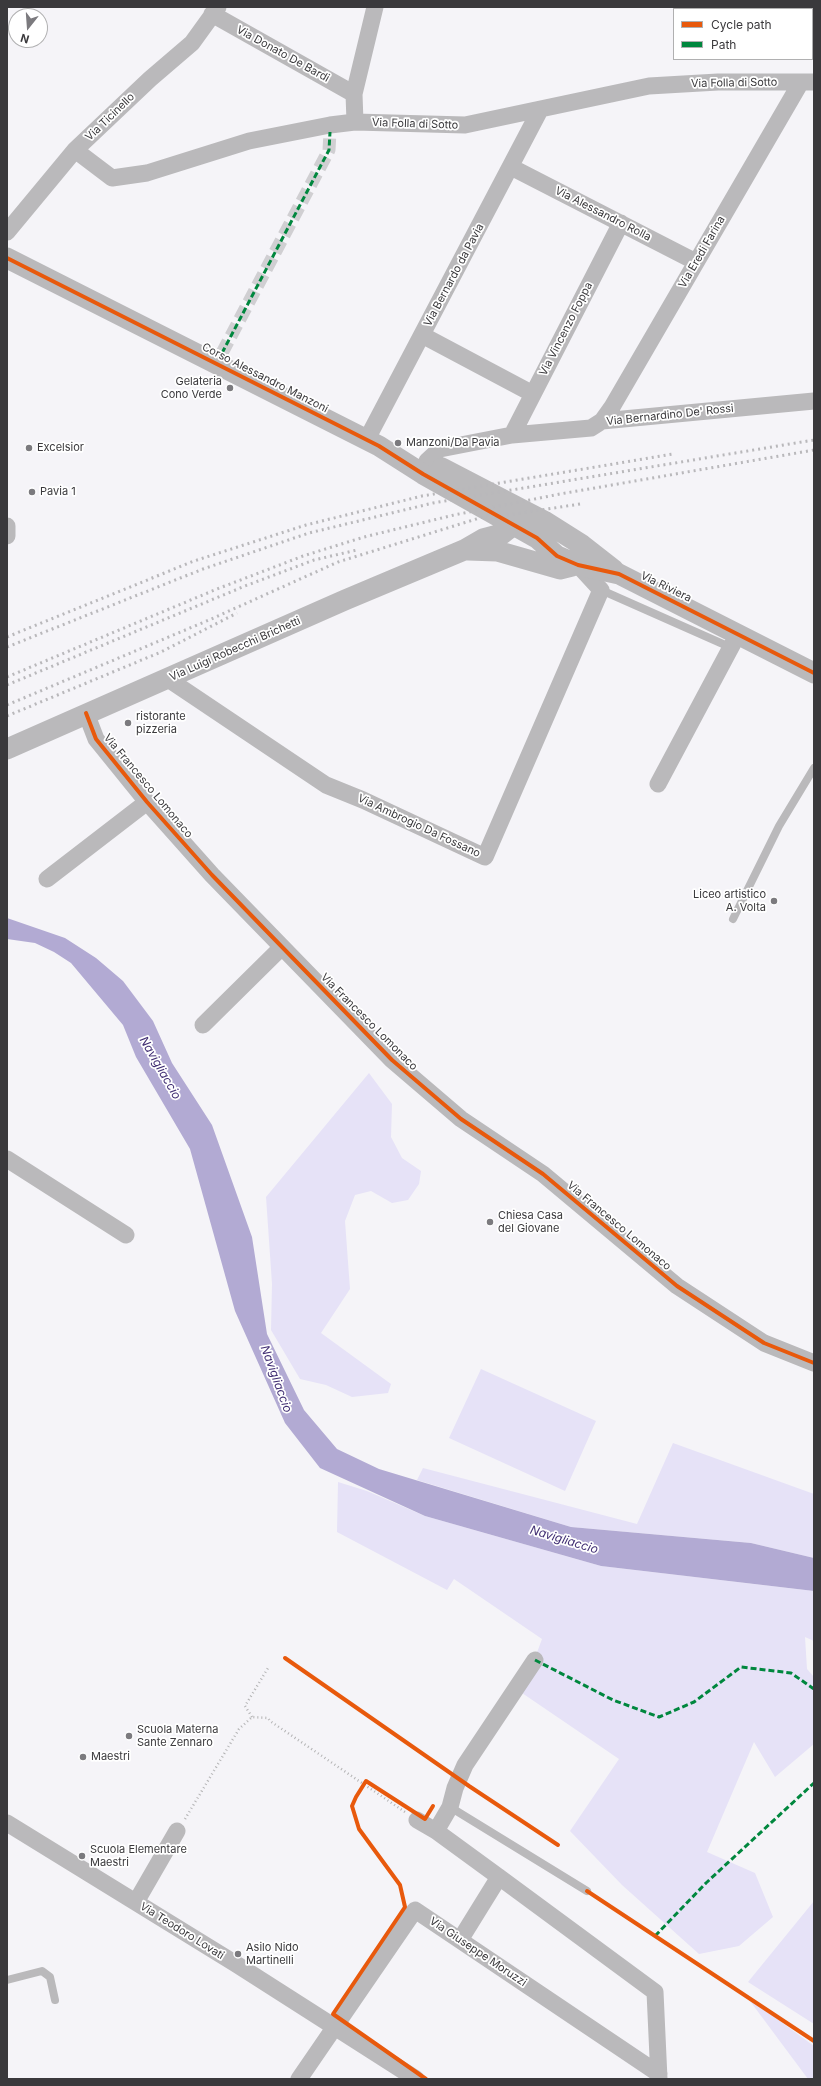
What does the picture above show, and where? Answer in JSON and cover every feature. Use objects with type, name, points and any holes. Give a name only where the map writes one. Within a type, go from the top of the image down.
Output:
[{"type":"street","points":[[354,122],[354,94],[375,7]]},
{"type":"street","name":"Via Donato De Bardi","points":[[215,11],[354,94]]},
{"type":"street","name":"Via Ticinello","points":[[7,232],[75,150],[150,79],[192,43],[215,11]]},
{"type":"street","name":"Via Folla di Sotto","points":[[75,150],[112,178],[147,173],[249,140],[354,122],[465,125],[649,86],[718,82],[807,82]]},
{"type":"street","name":"Via Eredi Farina","points":[[602,421],[612,407],[696,262],[807,82]]},
{"type":"street","name":"Via Bernardo da Pavia","points":[[373,442],[422,335],[540,110]]},
{"type":"street","name":"Via Alessandro Rolla","points":[[511,167],[696,262]]},
{"type":"street","name":"Via Vincenzo Foppa","points":[[512,435],[621,224]]},
{"type":"street","name":"Corso Alessandro Manzoni","points":[[7,258],[425,467],[540,529]]},
{"type":"street","points":[[422,335],[533,394]]},
{"type":"street","name":"Via Bernardino De' Rossi","points":[[425,467],[440,449],[512,435],[591,428],[602,421],[814,401]]},
{"type":"street","name":"Corso Alessandro Manzoni","points":[[425,467],[503,536]]},
{"type":"street","points":[[7,526],[7,536]]},
{"type":"street","name":"Via Riviera","points":[[503,536],[540,529],[557,556],[578,550],[735,641],[814,673]]},
{"type":"street","name":"Via Riviera","points":[[503,536],[560,569],[578,550]]},
{"type":"street","name":"Via Luigi Robecchi Brichetti","points":[[7,749],[345,600],[464,550],[503,536]]},
{"type":"street","name":"Via Riviera","points":[[578,550],[600,590]]},
{"type":"street","name":"Via Ambrogio Da Fossano","points":[[168,679],[326,785],[363,800],[484,857],[600,590]]},
{"type":"street","points":[[658,784],[735,641]]},
{"type":"street","name":"Via Francesco Lomonaco","points":[[86,713],[96,739],[147,802],[212,875],[392,1060],[462,1119],[543,1174],[677,1286],[764,1343],[814,1363]]},
{"type":"street","name":"Via Francesco Lomonaco","points":[[47,879],[147,802]]},
{"type":"street","points":[[203,1025],[282,947]]},
{"type":"street","points":[[10,1167],[126,1235]]},
{"type":"street","points":[[436,1831],[450,1807],[455,1788],[465,1765],[535,1660]]},
{"type":"street","name":"Via Giuseppe Moruzzi","points":[[414,1816],[655,1992],[659,2077]]},
{"type":"street","name":"Via Teodoro Lovati","points":[[7,1823],[336,2026],[416,2079]]},
{"type":"street","points":[[136,1902],[177,1831]]},
{"type":"street","points":[[460,1940],[499,1877]]},
{"type":"street","name":"Via Giuseppe Moruzzi","points":[[336,2026],[415,1910],[659,2077]]},
{"type":"street","points":[[298,2079],[336,2026]]},
{"type":"lane","points":[[600,590],[735,641]]},
{"type":"lane","points":[[733,919],[779,826],[814,768]]},
{"type":"lane","points":[[450,1807],[587,1891]]},
{"type":"lane","points":[[7,1980],[42,1971],[50,1977],[55,2000]]},
{"type":"path","points":[[252,1717],[245,1706],[268,1668]]},
{"type":"path","points":[[177,1831],[239,1728],[252,1717],[268,1718],[270,1721],[414,1816]]},
{"type":"path","points":[[361,1789],[366,1781],[414,1816]]},
{"type":"shaded area","points":[[369,1073],[392,1104],[391,1137],[402,1158],[421,1171],[419,1184],[408,1200],[392,1203],[371,1191],[355,1195],[345,1221],[350,1289],[321,1333],[391,1384],[388,1393],[352,1397],[326,1385],[300,1379],[271,1330],[272,1284],[266,1197]]},
{"type":"shaded area","points":[[481,1369],[596,1421],[565,1491],[449,1438]]},
{"type":"shaded area","points":[[673,1443],[814,1494],[814,1558],[751,1543],[571,1527],[417,1480],[423,1468],[637,1524]]},
{"type":"shaded area","points":[[338,1482],[367,1491],[425,1516],[601,1566],[814,1591],[814,1641],[805,1637],[807,1669],[814,1677],[814,1744],[775,1777],[754,1742],[707,1852],[755,1873],[773,1917],[739,1946],[699,1954],[622,1885],[570,1831],[619,1759],[522,1693],[542,1639],[454,1579],[447,1590],[337,1532]]},
{"type":"shaded area","points":[[814,1901],[814,2024],[748,1982]]},
{"type":"shaded area","points":[[747,1997],[814,2046],[814,2079],[808,2079]]},
{"type":"water","name":"Navigliaccio","points":[[7,918],[65,938],[96,958],[123,981],[153,1021],[172,1063],[212,1125],[252,1237],[267,1334],[304,1410],[337,1449],[379,1469],[571,1527],[751,1543],[814,1558],[814,1591],[601,1566],[425,1516],[320,1468],[285,1423],[235,1311],[190,1149],[136,1057],[123,1025],[71,963],[54,952],[35,943],[7,939]]},
{"type":"tunnel","points":[[222,353],[329,150],[330,132]]},
{"type":"railway","points":[[7,647],[203,569],[309,533],[433,503],[814,440]]},
{"type":"railway","points":[[7,677],[217,589],[303,556],[364,537],[454,515],[560,494],[814,450]]},
{"type":"railway","points":[[7,637],[194,561],[306,525],[422,496],[673,454]]},
{"type":"railway","points":[[495,517],[580,504]]},
{"type":"railway","points":[[7,705],[209,620],[338,562],[502,511]]},
{"type":"railway","points":[[7,685],[245,586],[314,560],[357,550]]},
{"type":"railway","points":[[7,716],[161,652],[237,613]]},
{"type":"marked path","points":[[222,353],[329,150],[330,132]]},
{"type":"marked path","points":[[535,1660],[613,1700],[659,1717],[694,1702],[741,1667],[791,1673],[814,1689]]},
{"type":"marked path","points":[[655,1936],[706,1883],[814,1783]]},
{"type":"cycle path","points":[[7,258],[379,446],[423,474],[537,538],[557,556],[578,565],[619,574],[814,673]]},
{"type":"cycle path","points":[[86,713],[96,739],[147,802],[212,875],[392,1060],[461,1119],[543,1174],[677,1286],[764,1343],[814,1363]]},
{"type":"cycle path","points":[[285,1658],[469,1786],[558,1845]]},
{"type":"cycle path","points":[[426,2079],[333,2014],[405,1907],[400,1885],[359,1829],[352,1806],[356,1797],[366,1781],[425,1819],[433,1806]]},
{"type":"cycle path","points":[[587,1891],[814,2041]]},
{"type":"place","name":"Gelateria Cono Verde","points":[[230,388]]},
{"type":"place","name":"Manzoni/Da Pavia","points":[[398,443]]},
{"type":"place","name":"Excelsior","points":[[29,448]]},
{"type":"place","name":"Pavia 1","points":[[32,492]]},
{"type":"place","name":"ristorante pizzeria","points":[[128,723]]},
{"type":"place","name":"Liceo artistico A. Volta","points":[[774,901]]},
{"type":"place","name":"Chiesa Casa del Giovane","points":[[490,1222]]},
{"type":"place","name":"Scuola Materna Sante Zennaro","points":[[129,1736]]},
{"type":"place","name":"Maestri","points":[[83,1757]]},
{"type":"place","name":"Scuola Elementare Maestri","points":[[82,1856]]},
{"type":"place","name":"Asilo Nido Martinelli","points":[[238,1954]]}]
